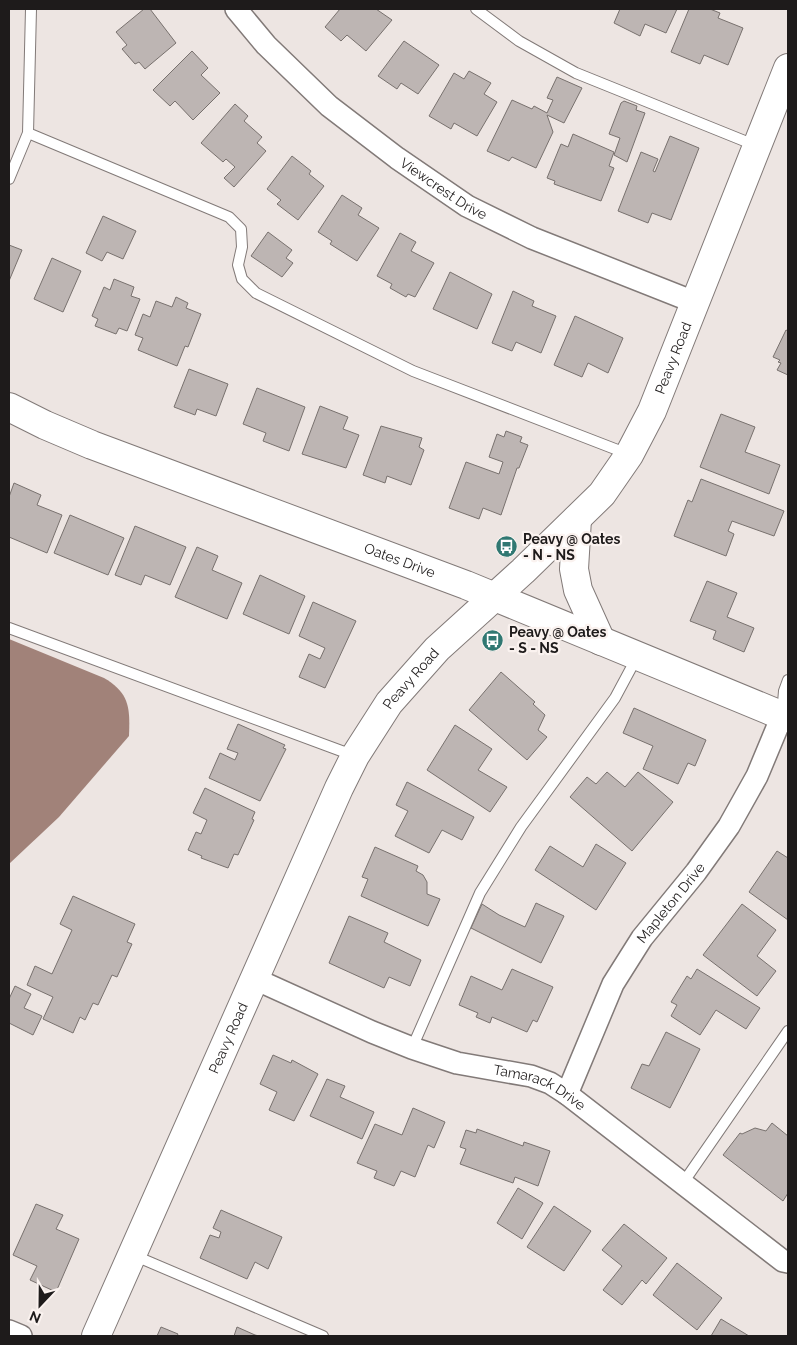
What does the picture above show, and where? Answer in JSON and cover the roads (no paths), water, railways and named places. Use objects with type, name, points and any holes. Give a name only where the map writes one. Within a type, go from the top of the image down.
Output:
[{"type":"street","name":"Viewcrest Drive","points":[[236,9],[266,45],[329,106],[397,158],[467,206],[532,238],[694,302]]},
{"type":"street","name":"Peavy Road","points":[[96,1336],[339,788],[355,756],[389,703],[437,649],[496,598],[602,494],[629,455],[652,411],[788,68]]},
{"type":"street","name":"Oates Drive","points":[[9,407],[92,445],[496,598],[785,717]]},
{"type":"street","points":[[577,519],[574,569],[578,590],[601,641]]},
{"type":"street","name":"Mapleton Drive","points":[[567,1094],[613,984],[642,938],[696,872],[729,826],[757,776],[785,717]]},
{"type":"street","name":"Tamarack Drive","points":[[255,979],[412,1048],[457,1063],[531,1076],[550,1083],[683,1182],[783,1261],[788,1262]]},
{"type":"street","points":[[9,1331],[22,1336]]},
{"type":"lane","points":[[9,179],[28,133],[31,9]]},
{"type":"lane","points":[[476,9],[519,41],[576,73],[757,146]]},
{"type":"lane","points":[[28,133],[229,217],[241,229],[242,247],[238,265],[242,279],[256,293],[413,371],[629,455]]},
{"type":"lane","points":[[9,628],[355,756]]},
{"type":"lane","points":[[412,1048],[480,893],[521,827],[615,698],[638,656]]},
{"type":"lane","points":[[785,717],[784,691],[788,680]]},
{"type":"lane","points":[[683,1182],[788,1031]]},
{"type":"lane","points":[[132,1255],[323,1336]]},
{"type":"place","name":"Peavy @ Oates - N - NS","points":[[507,547]]},
{"type":"place","name":"Peavy @ Oates - S - NS","points":[[493,640]]}]
